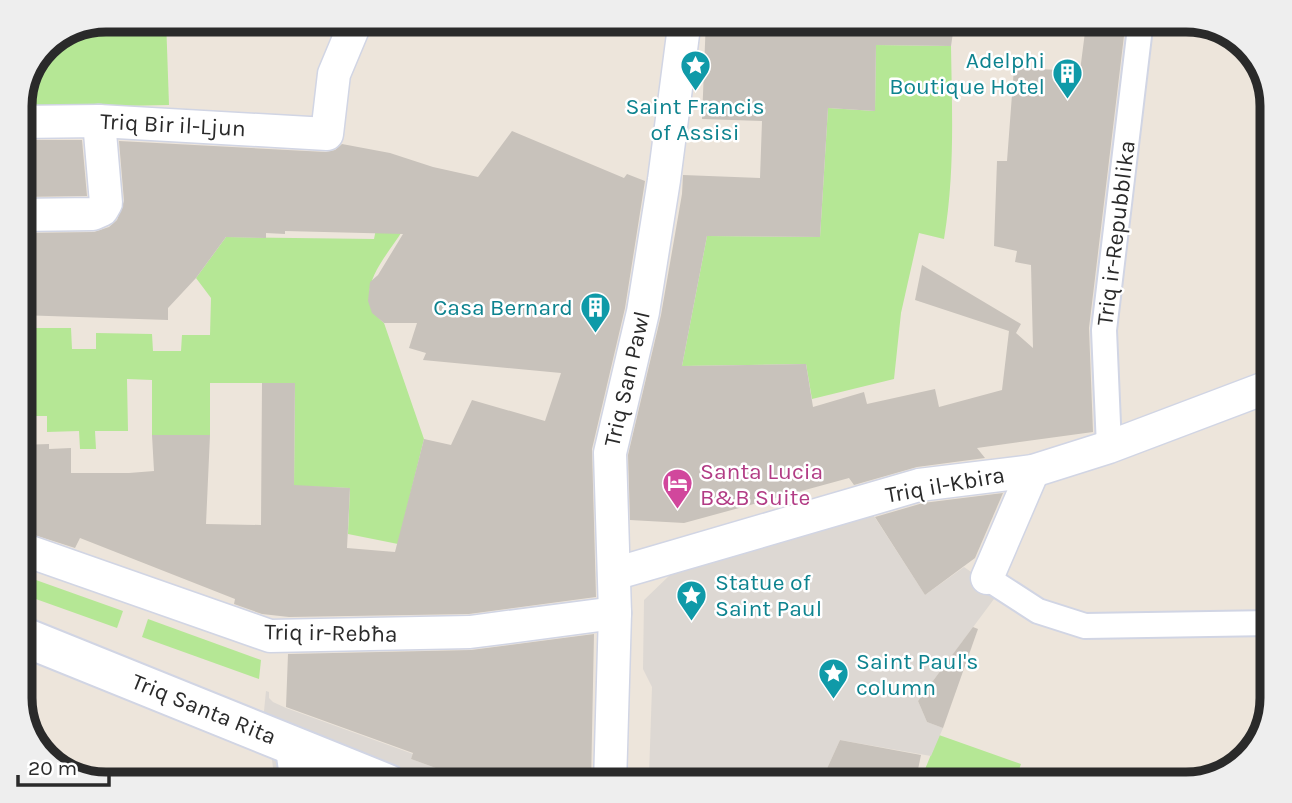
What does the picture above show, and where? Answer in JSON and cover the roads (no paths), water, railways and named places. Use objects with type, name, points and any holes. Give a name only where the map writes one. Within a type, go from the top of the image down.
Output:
[{"type":"street","name":"Triq Bir il-Ljun","points":[[32,122],[99,121],[327,134],[334,74],[352,32]]},
{"type":"street","name":"Triq San Pawl","points":[[610,772],[615,613],[610,453],[643,312],[683,32]]},
{"type":"street","name":"Triq ir-Repubblika","points":[[1108,447],[1104,330],[1139,32]]},
{"type":"street","points":[[32,215],[93,214],[102,211],[106,203],[99,121]]},
{"type":"street","name":"Triq il-Kbira","points":[[614,574],[919,485],[1033,471],[1108,447],[1260,390]]},
{"type":"street","points":[[1033,471],[987,578],[1038,611],[1085,626],[1260,623]]},
{"type":"street","name":"Triq ir-Rebħa","points":[[32,553],[270,636],[470,632],[615,613]]},
{"type":"street","name":"Triq Santa Rita","points":[[32,640],[359,772]]},
{"type":"street","points":[[287,742],[291,772]]},
{"type":"place","name":"Saint Francis of Assisi","points":[[695,92]]},
{"type":"place","name":"Adelphi Boutique Hotel","points":[[1068,100]]},
{"type":"place","name":"Casa Bernard","points":[[596,334]]},
{"type":"place","name":"Santa Lucia B&B Suite","points":[[677,511]]},
{"type":"place","name":"Statue of Saint Paul","points":[[692,622]]},
{"type":"place","name":"Saint Paul's column","points":[[833,701]]}]
